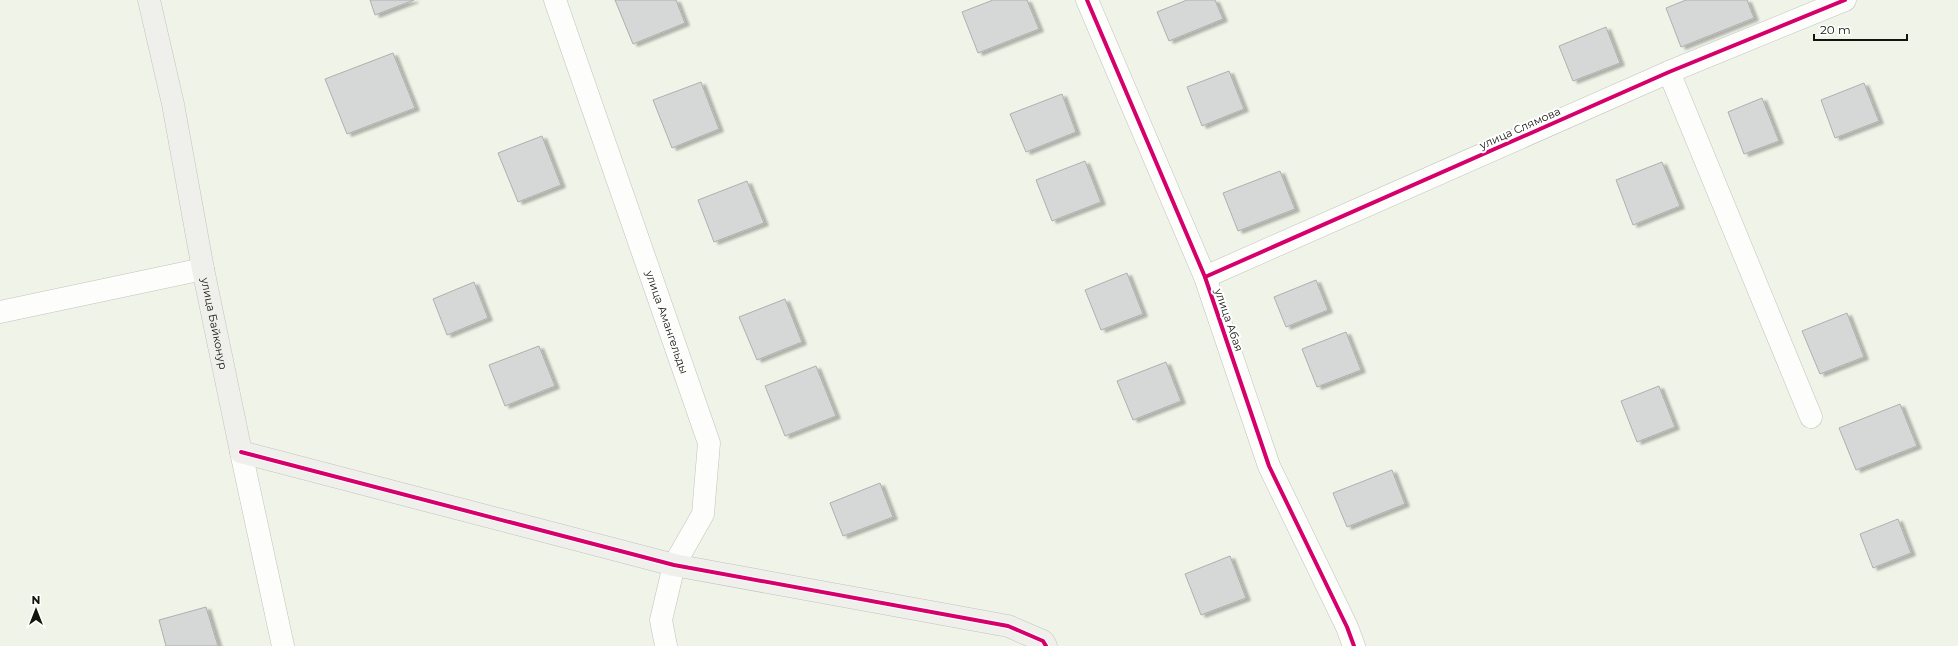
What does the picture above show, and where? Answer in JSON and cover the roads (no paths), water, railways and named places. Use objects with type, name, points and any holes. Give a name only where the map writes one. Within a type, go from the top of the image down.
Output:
[{"type":"street","name":"улица Байконур","points":[[149,0],[173,104],[203,268],[283,646]]},
{"type":"street","name":"улица Амангельды","points":[[555,0],[709,443],[703,514],[674,565],[661,620],[666,646]]},
{"type":"street","name":"улица Абая","points":[[1087,0],[1204,277],[1269,466],[1348,627],[1354,646]]},
{"type":"street","name":"улица Слямова","points":[[1204,277],[1669,72],[1846,0]]},
{"type":"street","points":[[1669,72],[1811,417]]},
{"type":"street","points":[[0,312],[203,268]]},
{"type":"street","points":[[241,452],[674,565],[1008,626],[1043,641],[1046,646]]}]
